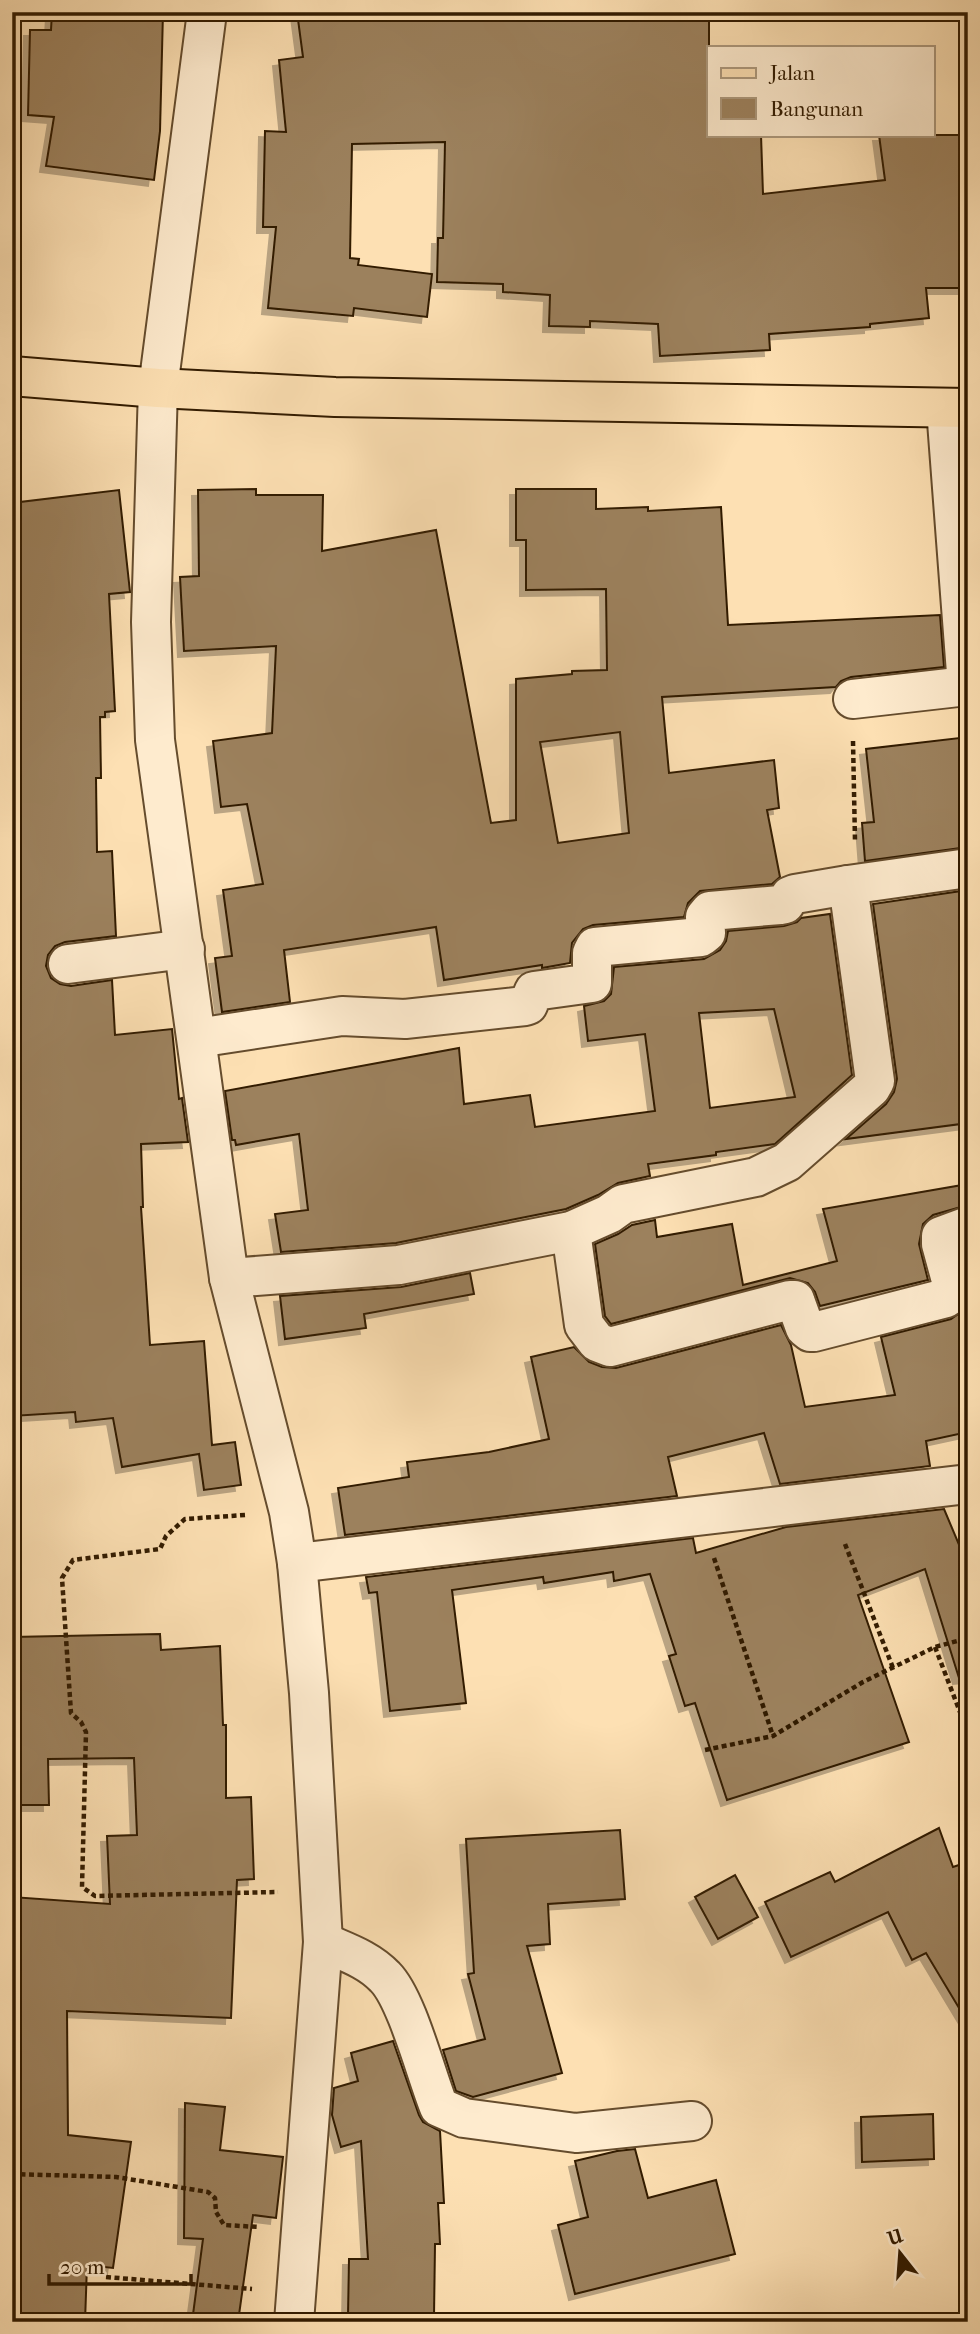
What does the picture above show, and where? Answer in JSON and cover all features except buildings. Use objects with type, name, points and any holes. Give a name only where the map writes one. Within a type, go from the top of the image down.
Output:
[{"type":"main road","points":[[12,376],[158,388],[335,397],[957,408]]},
{"type":"street","points":[[207,12],[158,388],[151,622],[155,740],[229,1278],[289,1512],[297,1563],[309,1693],[323,1942],[295,2307]]},
{"type":"street","points":[[853,699],[967,688],[957,408]]},
{"type":"street","points":[[197,1038],[342,1016],[405,1019],[525,1006],[530,1002],[534,991],[592,983],[592,953],[595,947],[701,937],[706,933],[705,917],[710,911],[780,905],[785,904],[790,896],[795,894],[968,868]]},
{"type":"street","points":[[229,1278],[399,1265],[571,1231],[623,1205],[756,1177],[787,1162],[871,1088],[875,1081],[852,884]]},
{"type":"street","points":[[68,964],[185,949]]},
{"type":"street","points":[[571,1231],[584,1325],[597,1342],[610,1347],[790,1300],[796,1303],[805,1328],[814,1332],[946,1298],[953,1287],[941,1236],[968,1226]]},
{"type":"street","points":[[297,1563],[968,1484]]},
{"type":"street","points":[[323,1942],[363,1959],[386,1977],[399,1996],[439,2107],[464,2118],[576,2133],[692,2121]]},
{"type":"path","points":[[852,884],[853,699]]},
{"type":"path","points":[[828,1501],[893,1668]]},
{"type":"path","points":[[289,1512],[185,1519],[166,1536],[160,1549],[73,1560],[62,1578],[71,1713],[81,1721],[86,1731],[82,1887],[95,1896],[321,1891]]},
{"type":"path","points":[[699,1514],[773,1736]]},
{"type":"path","points":[[705,1750],[773,1736],[863,1682],[935,1647],[968,1638]]},
{"type":"path","points":[[935,1647],[968,1732]]},
{"type":"path","points":[[12,2174],[116,2178],[208,2192],[215,2198],[216,2212],[224,2225],[302,2228]]},
{"type":"path","points":[[106,2277],[295,2307]]}]
